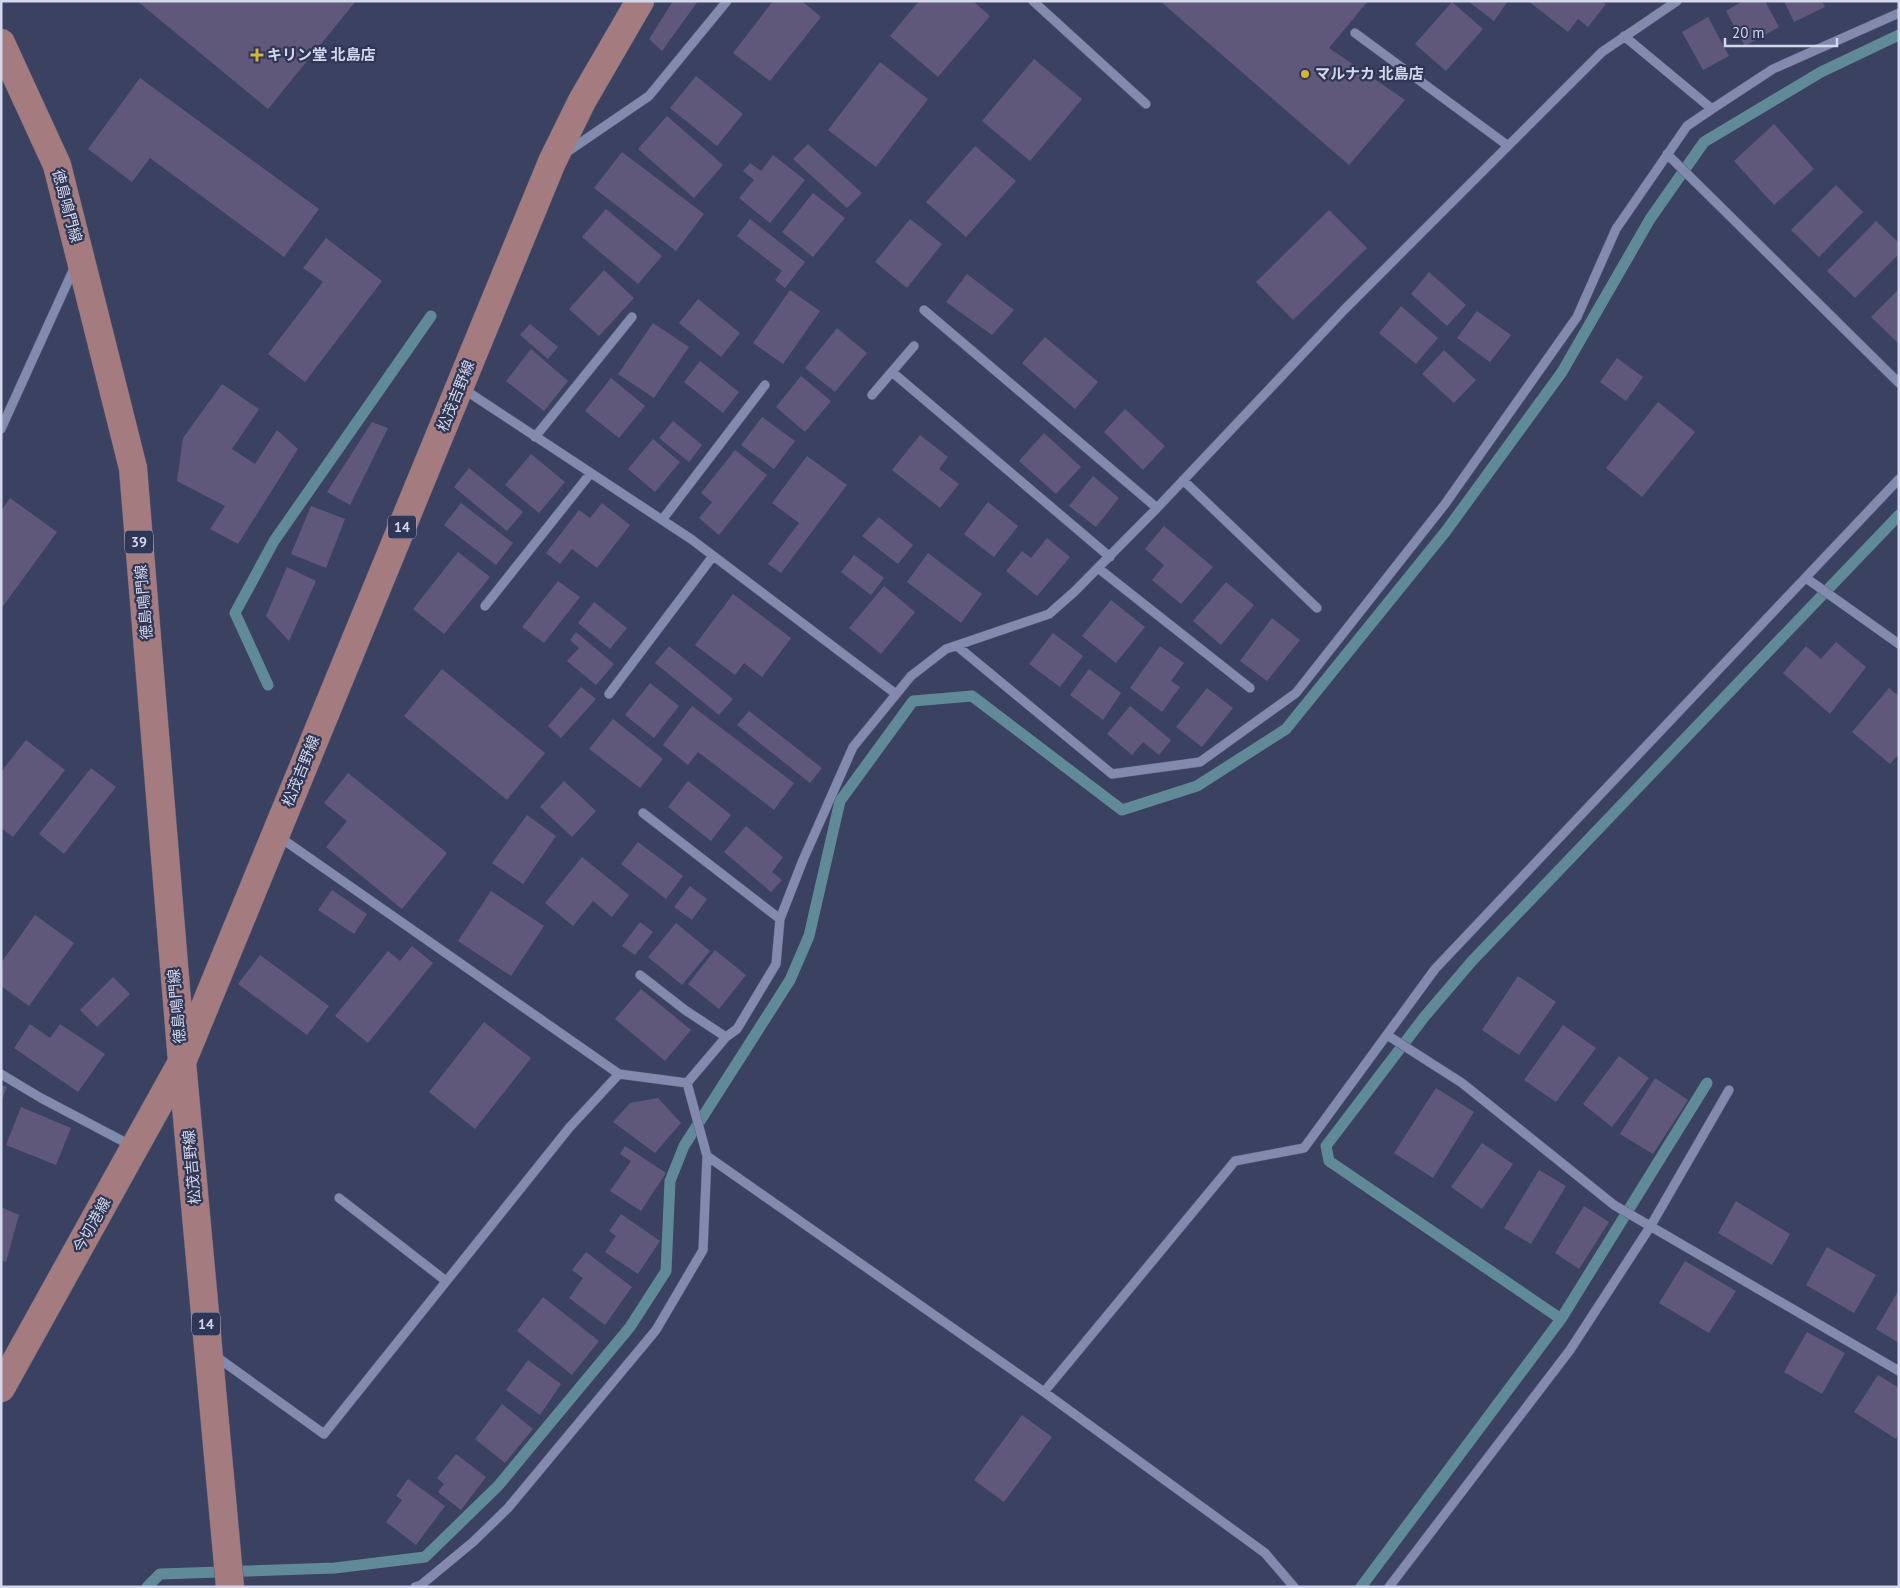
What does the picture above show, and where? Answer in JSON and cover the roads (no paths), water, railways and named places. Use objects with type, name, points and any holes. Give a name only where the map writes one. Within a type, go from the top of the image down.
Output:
[{"type":"main road","name":"松茂吉野線","points":[[230,1587],[182,1062],[552,162],[582,100],[640,1]]},
{"type":"main road","name":"徳島鳴門線","points":[[1,43],[57,165],[133,468],[182,1062]]},
{"type":"main road","name":"今切港線","points":[[1,1388],[182,1062]]},
{"type":"street","points":[[552,162],[649,96],[727,1]]},
{"type":"street","points":[[1033,1],[1146,104]]},
{"type":"street","points":[[687,1083],[726,1037],[737,1029],[776,964],[780,919],[803,860],[853,747],[911,676],[946,649],[1049,614],[1110,556],[1344,310],[1602,52],[1677,1]]},
{"type":"street","points":[[957,646],[1112,774],[1200,762],[1296,693],[1445,504],[1577,317],[1616,229],[1687,126],[1774,69],[1899,14]]},
{"type":"street","points":[[1355,33],[1507,145]]},
{"type":"street","points":[[1624,36],[1712,109]]},
{"type":"street","points":[[1667,154],[1899,383]]},
{"type":"street","points":[[1,429],[80,254]]},
{"type":"street","points":[[924,310],[1156,508]]},
{"type":"street","points":[[535,437],[632,317]]},
{"type":"street","points":[[872,396],[914,346]]},
{"type":"street","points":[[892,372],[1110,556]]},
{"type":"street","points":[[662,520],[765,385]]},
{"type":"street","points":[[460,386],[713,556],[896,694]]},
{"type":"street","points":[[485,606],[590,474]]},
{"type":"street","points":[[1044,1392],[1235,1161],[1304,1148],[1434,970],[1899,479]]},
{"type":"street","points":[[1183,480],[1317,608]]},
{"type":"street","points":[[609,694],[713,556]]},
{"type":"street","points":[[1098,568],[1250,688]]},
{"type":"street","points":[[1806,578],[1899,644]]},
{"type":"street","points":[[643,813],[780,919]]},
{"type":"street","points":[[275,834],[619,1074],[687,1083]]},
{"type":"street","points":[[640,975],[685,1010],[726,1037]]},
{"type":"street","points":[[1388,1034],[1462,1083],[1614,1205],[1899,1371]]},
{"type":"street","points":[[1,1074],[41,1098],[134,1147]]},
{"type":"street","points":[[208,1351],[324,1434],[569,1128],[619,1074]]},
{"type":"street","points":[[415,1587],[421,1585],[473,1542],[508,1508],[656,1330],[703,1250],[707,1156],[687,1083]]},
{"type":"street","points":[[1389,1587],[1570,1350],[1650,1227],[1729,1090]]},
{"type":"street","points":[[707,1156],[1044,1392],[1265,1554],[1294,1587]]},
{"type":"street","points":[[339,1198],[446,1282]]},
{"type":"waterway","points":[[147,1587],[160,1574],[335,1568],[425,1557],[498,1486],[630,1327],[666,1271],[670,1181],[684,1146],[790,980],[809,936],[840,801],[913,701],[972,696],[1122,810],[1197,786],[1286,729],[1446,531],[1562,372],[1650,219],[1704,142],[1821,72],[1899,35]]},
{"type":"waterway","points":[[268,685],[235,613],[274,541],[431,316]]},
{"type":"waterway","points":[[1561,1319],[1329,1161],[1326,1146],[1425,1016],[1472,961],[1899,515]]},
{"type":"waterway","points":[[1361,1587],[1561,1319],[1707,1083]]},
{"type":"place","name":"キリン堂 北島店","points":[[257,55]]},
{"type":"place","name":"マルナカ 北島店","points":[[1305,74]]}]
